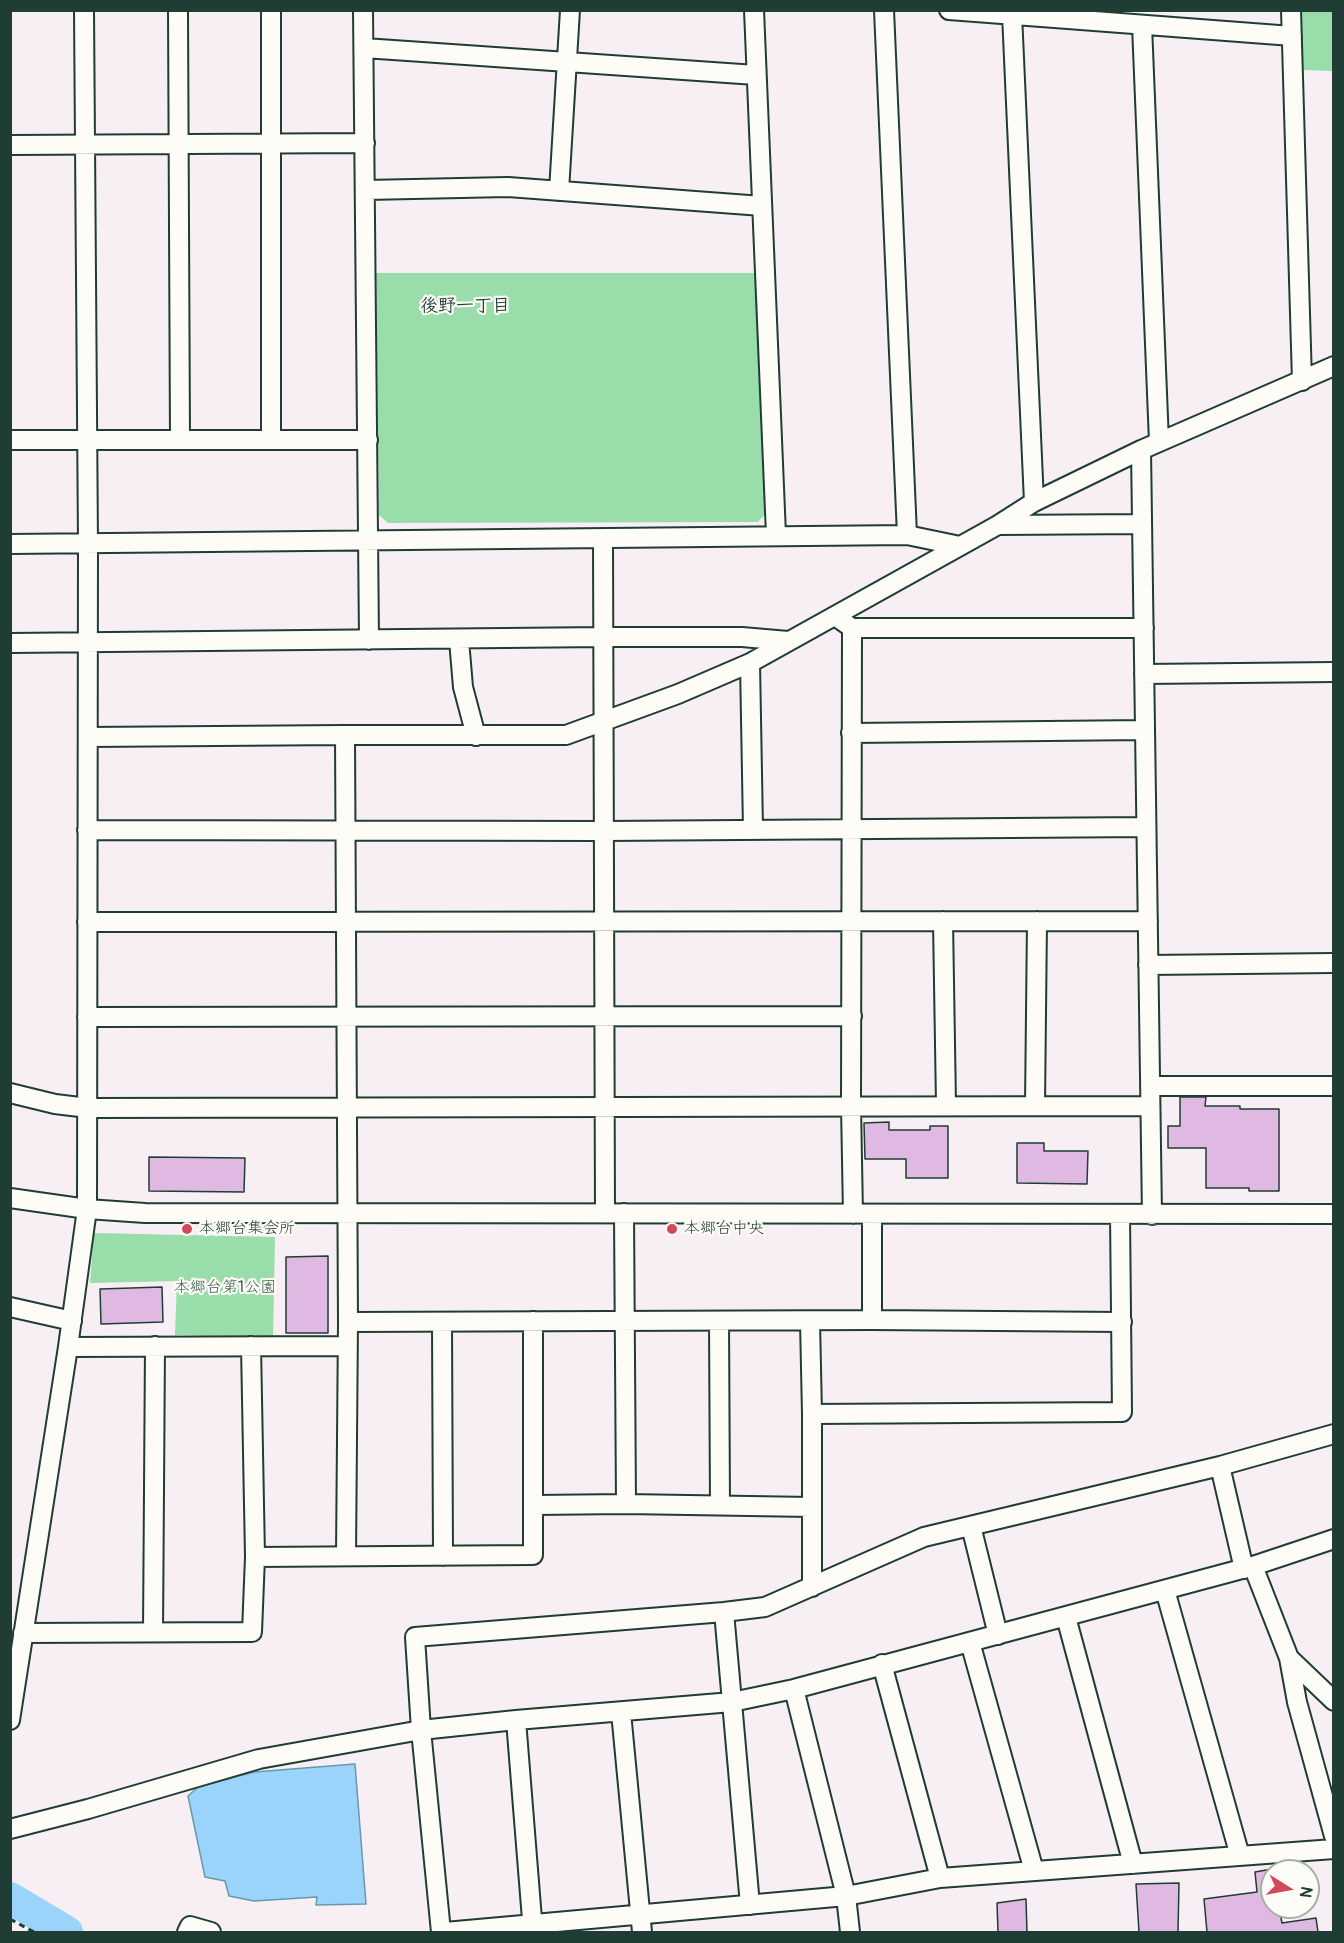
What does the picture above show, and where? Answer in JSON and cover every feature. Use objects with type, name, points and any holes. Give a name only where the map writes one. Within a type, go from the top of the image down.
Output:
[{"type":"street","points":[[10,1720],[23,1633],[20,1604],[68,1347],[87,1209],[88,440],[84,10]]},
{"type":"street","points":[[177,10],[180,440]]},
{"type":"street","points":[[272,10],[272,440]]},
{"type":"street","points":[[363,10],[369,640]]},
{"type":"street","points":[[559,191],[570,10]]},
{"type":"street","points":[[754,10],[776,535]]},
{"type":"street","points":[[884,10],[907,535]]},
{"type":"street","points":[[950,10],[1292,36]]},
{"type":"street","points":[[1291,10],[1302,381]]},
{"type":"street","points":[[1012,14],[1034,502]]},
{"type":"street","points":[[1142,25],[1159,442]]},
{"type":"street","points":[[364,48],[756,75]]},
{"type":"street","points":[[10,145],[365,143]]},
{"type":"street","points":[[366,190],[508,187],[762,206]]},
{"type":"street","points":[[88,737],[566,735],[678,694],[750,663],[998,525],[1034,502],[1141,450],[1334,366]]},
{"type":"street","points":[[10,440],[368,440]]},
{"type":"street","points":[[1141,450],[1152,1215]]},
{"type":"street","points":[[998,525],[1142,524]]},
{"type":"street","points":[[10,544],[907,535],[960,546]]},
{"type":"street","points":[[603,539],[605,1212]]},
{"type":"street","points":[[835,616],[852,628],[1143,628]]},
{"type":"street","points":[[852,628],[851,1107],[853,1214]]},
{"type":"street","points":[[10,643],[603,637],[742,637],[788,641]]},
{"type":"street","points":[[459,640],[463,687],[476,736]]},
{"type":"street","points":[[750,663],[753,829]]},
{"type":"street","points":[[1144,674],[1334,672]]},
{"type":"street","points":[[851,733],[1145,730]]},
{"type":"street","points":[[345,735],[348,1322],[346,1556]]},
{"type":"street","points":[[87,830],[605,831],[1146,827]]},
{"type":"street","points":[[943,921],[946,1105]]},
{"type":"street","points":[[1035,1105],[1037,921]]},
{"type":"street","points":[[87,922],[1148,921]]},
{"type":"street","points":[[1148,965],[1334,963]]},
{"type":"street","points":[[87,1017],[852,1016]]},
{"type":"street","points":[[1150,1086],[1334,1086]]},
{"type":"street","points":[[10,1093],[55,1104],[88,1108],[1150,1106]]},
{"type":"street","points":[[10,1198],[87,1209],[144,1213],[1334,1214]]},
{"type":"street","points":[[624,1213],[626,1504]]},
{"type":"street","points":[[872,1214],[872,1320]]},
{"type":"street","points":[[812,1414],[1122,1412],[1120,1214]]},
{"type":"street","points":[[10,1307],[72,1321]]},
{"type":"street","points":[[348,1322],[625,1320],[1122,1322]]},
{"type":"street","points":[[719,1321],[720,1505]]},
{"type":"street","points":[[810,1321],[812,1587]]},
{"type":"street","points":[[442,1322],[443,1556]]},
{"type":"street","points":[[255,1557],[533,1555],[533,1322]]},
{"type":"street","points":[[153,1632],[155,1346]]},
{"type":"street","points":[[23,1633],[252,1632],[255,1557],[251,1346]]},
{"type":"street","points":[[68,1347],[347,1346]]},
{"type":"street","points":[[1334,1434],[1220,1466],[924,1537],[765,1606],[724,1612],[415,1637],[421,1730],[443,1932],[641,1924],[750,1905],[846,1896],[940,1878],[1334,1849]]},
{"type":"street","points":[[1220,1466],[1249,1567],[1289,1658],[1297,1702],[1334,1836]]},
{"type":"street","points":[[534,1505],[811,1507]]},
{"type":"street","points":[[971,1526],[998,1635]]},
{"type":"street","points":[[10,1829],[88,1809],[259,1759],[421,1730],[732,1702],[794,1689],[1249,1567],[1334,1539]]},
{"type":"street","points":[[1165,1590],[1240,1856]]},
{"type":"street","points":[[724,1612],[750,1905]]},
{"type":"street","points":[[1066,1617],[1133,1864]]},
{"type":"street","points":[[970,1642],[1034,1871]]},
{"type":"street","points":[[1289,1658],[1334,1701]]},
{"type":"street","points":[[882,1664],[940,1878]]},
{"type":"street","points":[[794,1689],[846,1896],[850,1932]]},
{"type":"street","points":[[621,1712],[641,1924]]},
{"type":"street","points":[[516,1720],[533,1928]]},
{"type":"street","points":[[187,1932],[190,1926],[211,1932]]},
{"type":"path","points":[[10,1919],[34,1932]]},
{"type":"green space","points":[[1299,11],[1333,11],[1333,71],[1302,70]]},
{"type":"green space","points":[[376,273],[758,273],[767,512],[758,522],[388,523],[379,515]]},
{"type":"green space","name":"本郷台第1公園","points":[[94,1233],[275,1237],[273,1338],[175,1335],[177,1281],[90,1283]]},
{"type":"water","points":[[355,1764],[366,1904],[316,1905],[317,1897],[254,1901],[229,1896],[225,1881],[205,1877],[188,1796],[198,1787],[254,1772]]},
{"type":"building","points":[[1180,1097],[1206,1097],[1205,1106],[1279,1109],[1279,1191],[1206,1188],[1206,1148],[1168,1148],[1168,1126],[1180,1126]]},
{"type":"building","points":[[889,1122],[889,1130],[930,1130],[930,1126],[948,1126],[948,1178],[906,1178],[906,1159],[865,1159],[864,1123]]},
{"type":"building","points":[[1017,1143],[1044,1143],[1044,1151],[1088,1151],[1087,1184],[1017,1183]]},
{"type":"building","points":[[149,1157],[245,1158],[244,1192],[149,1191]]},
{"type":"building","points":[[328,1256],[328,1333],[286,1333],[286,1257]]},
{"type":"building","points":[[162,1287],[163,1322],[101,1324],[100,1289]]},
{"type":"building","points":[[1260,1871],[1260,1919],[1281,1919],[1282,1923],[1316,1919],[1318,1932],[1207,1932],[1204,1899],[1257,1892],[1255,1872]]},
{"type":"building","points":[[1179,1883],[1178,1932],[1139,1932],[1136,1884]]},
{"type":"building","points":[[1026,1899],[1027,1932],[998,1932],[997,1903]]},
{"type":"waterway","points":[[10,1898],[67,1932]]},
{"type":"place","name":"本郷台集会所","points":[[187,1229]]},
{"type":"place","name":"本郷台中央","points":[[672,1229]]},
{"type":"district","name":"後野一丁目","points":[[465,306]]}]
